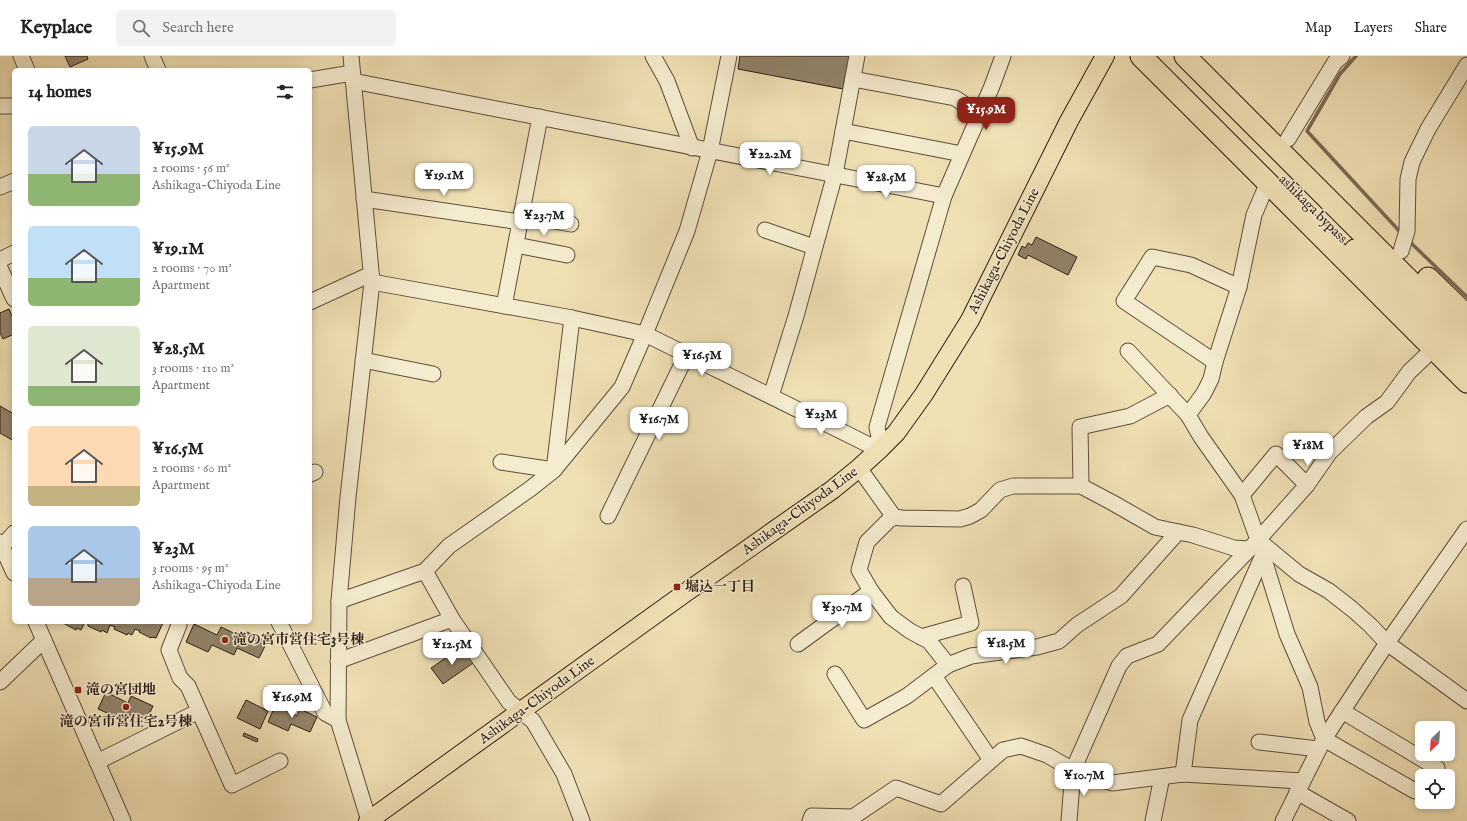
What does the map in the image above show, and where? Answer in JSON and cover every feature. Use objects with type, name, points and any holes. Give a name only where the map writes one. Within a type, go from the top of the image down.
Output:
[{"type":"highway","points":[[1141,56],[1467,382]]},
{"type":"highway","name":"ashikaga bypass","points":[[1160,56],[1467,361]]},
{"type":"highway","name":"ashikaga bypass","points":[[1185,56],[1467,338]]},
{"type":"highway","points":[[1205,56],[1467,316]]},
{"type":"main road","name":"Ashikaga-Chiyoda Line","points":[[369,821],[697,584],[832,490],[859,468],[896,433],[924,394],[970,320],[1069,121],[1105,56]]},
{"type":"street","points":[[21,56],[26,68]]},
{"type":"street","points":[[152,56],[157,68]]},
{"type":"street","points":[[351,56],[371,278],[348,497],[339,601],[338,720],[369,821]]},
{"type":"street","points":[[654,56],[667,81],[692,148]]},
{"type":"street","points":[[339,601],[425,571],[449,546],[530,489],[554,470],[622,387],[646,334],[687,231],[710,151],[729,56]]},
{"type":"street","points":[[771,396],[796,316],[834,174],[857,56]]},
{"type":"street","points":[[312,300],[371,278],[646,334],[867,444],[881,448],[877,427],[944,196],[1003,56]]},
{"type":"street","points":[[1288,139],[1335,62],[1342,56]]},
{"type":"street","points":[[1400,251],[1407,231],[1408,179],[1412,162],[1428,129],[1467,65]]},
{"type":"street","points":[[312,80],[352,77],[692,148],[944,196]]},
{"type":"street","points":[[853,79],[955,98],[979,114]]},
{"type":"street","points":[[0,106],[12,106]]},
{"type":"street","points":[[504,306],[540,117]]},
{"type":"street","points":[[843,131],[962,154]]},
{"type":"street","points":[[0,187],[12,182]]},
{"type":"street","points":[[1188,415],[1204,393],[1211,379],[1239,287],[1254,214],[1268,182]]},
{"type":"street","points":[[364,199],[571,224]]},
{"type":"street","points":[[765,230],[814,247]]},
{"type":"street","points":[[516,245],[567,255]]},
{"type":"street","points":[[0,260],[12,254]]},
{"type":"street","points":[[1215,362],[1124,301],[1152,257],[1190,265],[1239,287]]},
{"type":"street","points":[[0,268],[12,295]]},
{"type":"street","points":[[554,470],[572,318]]},
{"type":"street","points":[[1069,821],[1073,770],[1120,666],[1127,656],[1158,644],[1253,545],[1307,485],[1330,452],[1366,418],[1387,402],[1409,372],[1433,349]]},
{"type":"street","points":[[1128,352],[1188,415],[1201,437],[1242,495],[1253,545],[1263,555],[1287,634],[1310,687],[1321,744]]},
{"type":"street","points":[[608,516],[687,354]]},
{"type":"street","points":[[363,360],[433,374]]},
{"type":"street","points":[[1081,486],[1080,427],[1130,416],[1170,395]]},
{"type":"street","points":[[1242,495],[1276,454],[1307,485]]},
{"type":"street","points":[[501,462],[554,470]]},
{"type":"street","points":[[859,468],[894,517]]},
{"type":"street","points":[[948,665],[929,641],[910,631],[891,617],[871,591],[859,570],[867,542],[894,517],[960,519],[981,510],[1000,490],[1013,486],[1081,486],[1155,527],[1193,535],[1234,548],[1253,545],[1329,591],[1370,625],[1387,643],[1467,701]]},
{"type":"street","points":[[1283,821],[1321,744],[1387,643],[1467,529]]},
{"type":"street","points":[[835,674],[864,720],[907,696],[948,665],[971,656],[1037,647],[1059,641],[1077,625],[1122,596],[1178,532]]},
{"type":"street","points":[[12,535],[1,546],[12,569]]},
{"type":"street","points":[[1183,774],[1190,720],[1263,555]]},
{"type":"street","points":[[425,571],[452,619],[509,702],[533,721],[564,774],[582,821]]},
{"type":"street","points":[[921,637],[970,623],[963,586]]},
{"type":"street","points":[[798,644],[871,591]]},
{"type":"street","points":[[338,661],[452,619]]},
{"type":"street","points":[[37,624],[123,821]]},
{"type":"street","points":[[179,624],[169,650],[180,678],[188,686],[232,785],[280,761]]},
{"type":"street","points":[[280,624],[325,713],[338,720]]},
{"type":"street","points":[[0,682],[44,640]]},
{"type":"street","points":[[934,676],[991,760]]},
{"type":"street","points":[[97,762],[199,711]]},
{"type":"street","points":[[1342,711],[1437,768]]},
{"type":"street","points":[[1259,742],[1321,744],[1415,791]]},
{"type":"street","points":[[810,821],[812,816],[853,817],[896,788],[941,804],[1003,750],[1021,746],[1046,755],[1073,770],[1112,783],[1183,774],[1299,787],[1348,821]]},
{"type":"street","points":[[1153,821],[1162,777]]},
{"type":"building","points":[[65,56],[87,56],[88,59],[70,67]]},
{"type":"building","points":[[740,56],[849,56],[843,89],[738,69]]},
{"type":"building","points":[[1036,237],[1077,257],[1068,275],[1028,255],[1026,259],[1018,255],[1022,246],[1025,248],[1028,243],[1032,245]]},
{"type":"building","points":[[9,309],[12,316],[12,335],[3,339],[0,333],[0,313]]},
{"type":"building","points":[[0,406],[12,413],[12,440],[0,433]]},
{"type":"building","points":[[65,624],[84,624],[81,630],[77,628],[76,630]]},
{"type":"building","points":[[88,624],[163,624],[156,638],[151,638],[135,629],[132,635],[128,633],[127,635],[114,629],[115,627],[110,625],[107,633],[88,626]]},
{"type":"building","name":"滝の宮市営住宅3号棟","points":[[194,624],[217,635],[221,627],[244,638],[247,632],[267,642],[259,658],[237,648],[234,655],[212,645],[208,652],[186,642]]},
{"type":"building","points":[[462,647],[473,663],[443,684],[431,668]]},
{"type":"building","name":"滝の宮市営住宅2号棟","points":[[106,692],[128,703],[131,696],[153,706],[145,723],[124,713],[121,719],[98,709]]},
{"type":"building","points":[[246,700],[268,711],[260,729],[237,718]]},
{"type":"building","points":[[275,706],[297,716],[300,709],[317,717],[310,732],[291,724],[288,731],[268,722]]},
{"type":"building","points":[[244,733],[258,739],[257,742],[243,736]]},
{"type":"waterway","points":[[1356,56],[1340,74],[1307,131],[1402,234]]},
{"type":"waterway","points":[[1409,241],[1467,297]]},
{"type":"place","name":"堀込一丁目","points":[[677,587]]},
{"type":"place","name":"滝の宮市営住宅3号棟","points":[[225,640]]},
{"type":"place","name":"滝の宮団地","points":[[78,690]]},
{"type":"place","name":"滝の宮市営住宅2号棟","points":[[126,707]]}]
